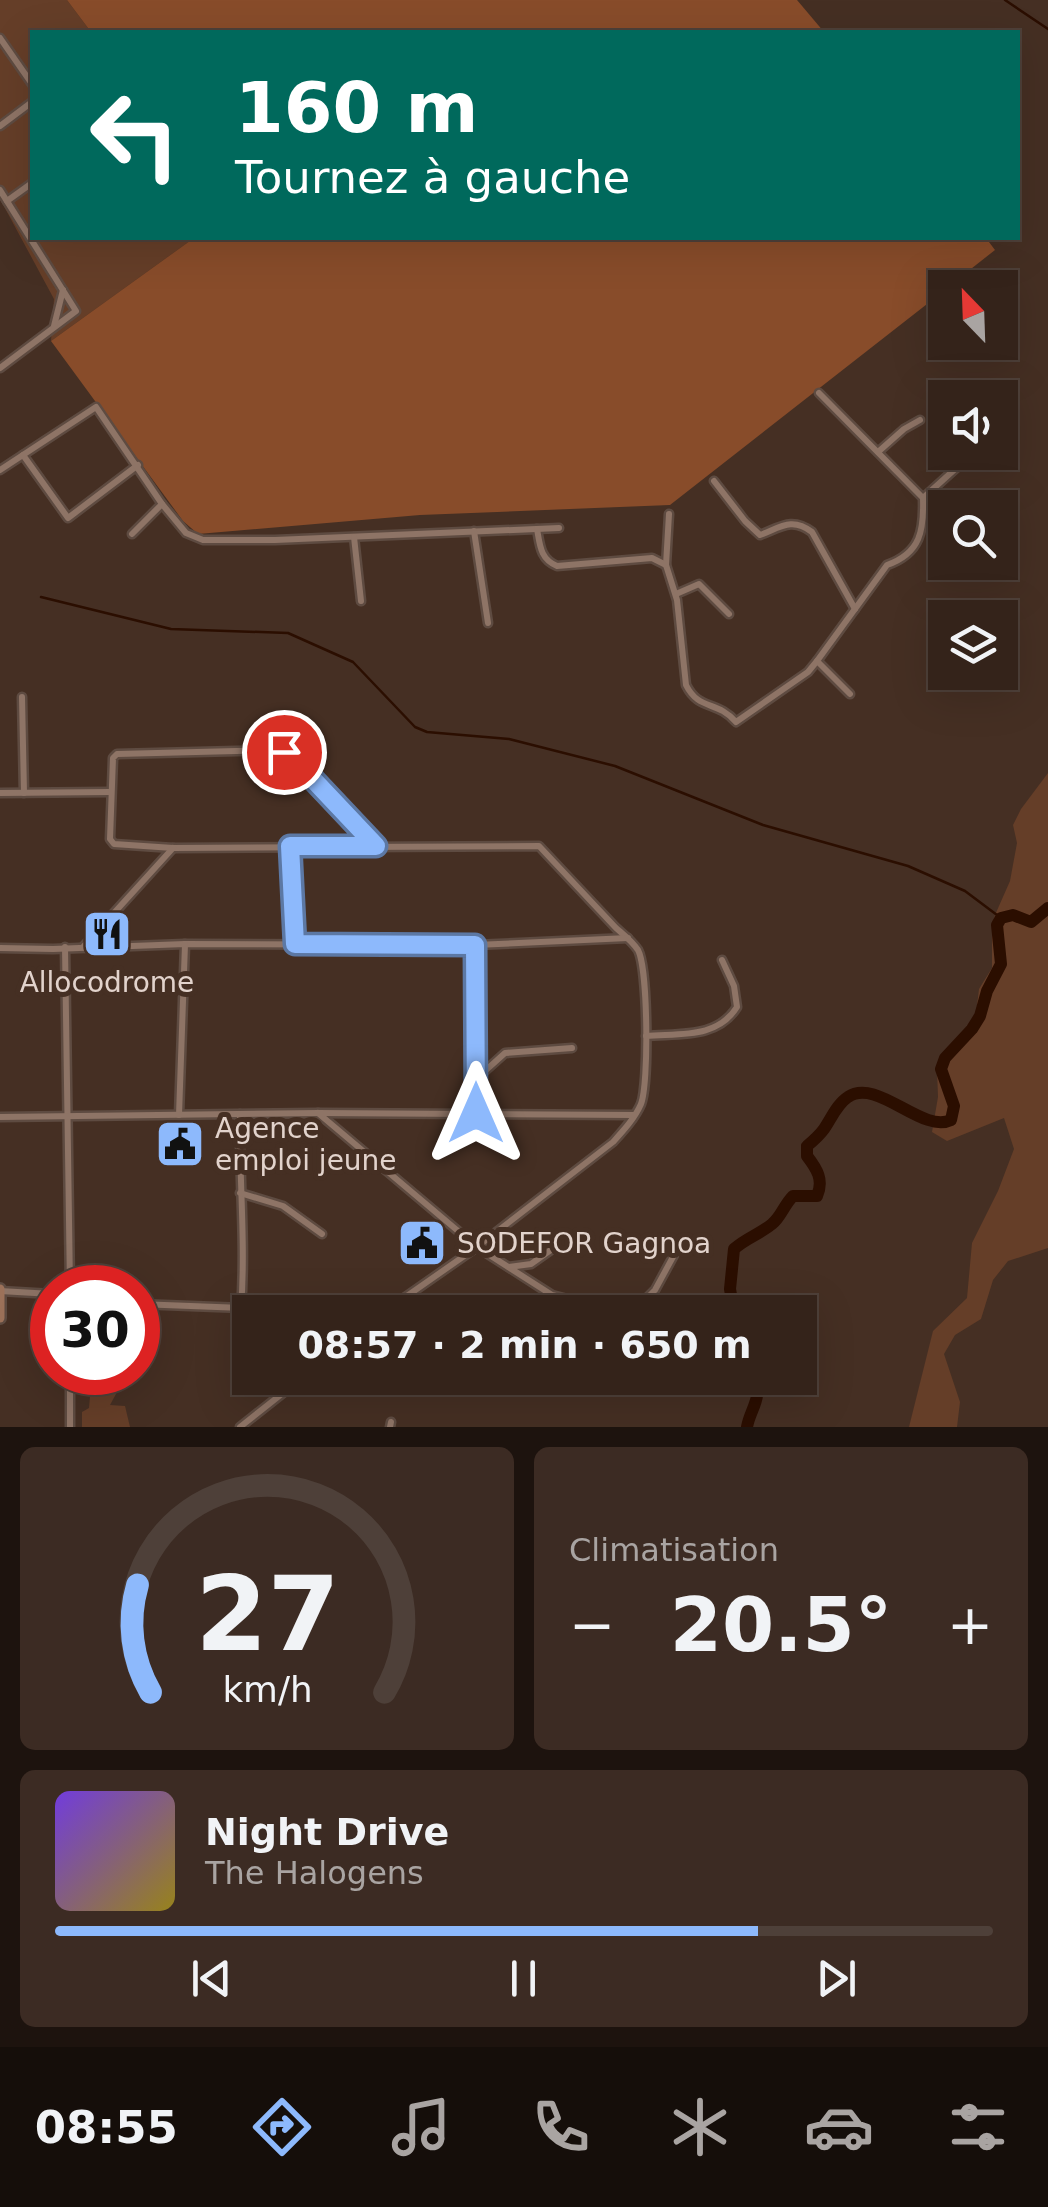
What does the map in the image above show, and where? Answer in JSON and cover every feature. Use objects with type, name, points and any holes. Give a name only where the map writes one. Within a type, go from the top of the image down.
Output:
[{"type":"main road","points":[[0,1290],[0,1318]]},
{"type":"street","points":[[0,38],[30,81]]},
{"type":"street","points":[[0,126],[30,104]]},
{"type":"street","points":[[7,201],[30,184]]},
{"type":"street","points":[[0,190],[30,238]]},
{"type":"street","points":[[0,368],[76,311],[32,240]]},
{"type":"street","points":[[54,328],[63,290]]},
{"type":"street","points":[[669,514],[666,565],[676,594],[686,686],[692,698],[727,712],[736,722],[808,672],[887,565],[912,550],[924,526],[923,498],[820,392]]},
{"type":"street","points":[[0,470],[96,406],[162,504],[186,532],[203,540],[559,528]]},
{"type":"street","points":[[878,452],[920,420]]},
{"type":"street","points":[[23,455],[68,518],[138,465]]},
{"type":"street","points":[[923,498],[954,470]]},
{"type":"street","points":[[714,482],[760,536],[788,524],[801,524],[812,532],[855,610]]},
{"type":"street","points":[[132,534],[162,504]]},
{"type":"street","points":[[537,529],[542,555],[558,566],[652,558],[666,565]]},
{"type":"street","points":[[474,532],[488,623]]},
{"type":"street","points":[[354,536],[360,601]]},
{"type":"street","points":[[676,594],[699,584],[729,614]]},
{"type":"street","points":[[816,662],[850,694]]},
{"type":"street","points":[[22,697],[24,793]]},
{"type":"street","points":[[376,846],[284,752],[117,754],[113,758],[111,842],[173,848],[539,846],[640,953],[646,1036],[644,1092],[634,1115],[614,1142],[408,1295]]},
{"type":"street","points":[[0,793],[110,792]]},
{"type":"street","points":[[290,846],[295,944]]},
{"type":"street","points":[[84,947],[173,848]]},
{"type":"street","points":[[0,948],[475,945],[628,938]]},
{"type":"street","points":[[179,1115],[184,944]]},
{"type":"street","points":[[475,945],[476,1113]]},
{"type":"street","points":[[65,948],[70,1265]]},
{"type":"street","points":[[646,1036],[716,1029],[730,1018],[736,1007],[734,986],[722,960]]},
{"type":"street","points":[[475,1080],[505,1053],[572,1048]]},
{"type":"street","points":[[0,1117],[318,1112],[634,1115]]},
{"type":"street","points":[[318,1112],[477,1247],[552,1295],[598,1307],[621,1309],[642,1303],[655,1290],[674,1255]]},
{"type":"street","points":[[240,1114],[241,1295]]},
{"type":"street","points":[[240,1193],[283,1206],[322,1234]]},
{"type":"street","points":[[508,1267],[531,1264],[554,1246]]},
{"type":"street","points":[[0,1290],[30,1292]]},
{"type":"street","points":[[160,1305],[232,1308]]},
{"type":"street","points":[[70,1395],[70,1427]]},
{"type":"street","points":[[240,1427],[280,1395]]},
{"type":"shaded area","points":[[0,0],[67,0],[90,30],[30,30],[30,240],[191,240],[51,341],[54,299],[0,199]]},
{"type":"shaded area","points":[[67,0],[797,0],[822,30],[90,30]]},
{"type":"shaded area","points":[[191,240],[988,240],[995,250],[970,270],[928,270],[928,303],[670,505],[420,515],[198,534],[183,521],[51,341]]},
{"type":"shaded area","points":[[1048,773],[1048,1248],[1008,1261],[993,1280],[981,1319],[955,1335],[944,1354],[960,1402],[957,1427],[909,1427],[933,1331],[967,1298],[972,1243],[1014,1149],[1004,1118],[947,1141],[932,1132],[938,1097],[937,1069],[940,1056],[972,1024],[976,1014],[979,989],[992,968],[995,915],[1010,881],[1017,843],[1013,825]]},
{"type":"shaded area","points":[[90,1395],[115,1395],[110,1405],[125,1406],[130,1427],[82,1427],[82,1412],[89,1408]]},
{"type":"waterway","points":[[1005,0],[1048,29]]},
{"type":"waterway","points":[[41,597],[171,629],[288,633],[353,662],[415,727],[427,732],[509,739],[615,766],[763,825],[908,866],[965,891],[1001,918]]},
{"type":"waterway","points":[[731,1295],[734,1249],[772,1224],[793,1196],[817,1196],[820,1180],[807,1156],[807,1146],[844,1100],[860,1093],[872,1094],[927,1120],[951,1120],[954,1106],[941,1069],[945,1058],[980,1016],[1001,964],[997,925],[1001,918],[1013,915],[1031,922],[1048,908]]},
{"type":"waterway","points":[[747,1427],[757,1395]]},
{"type":"place","name":"Allocodrome","points":[[107,934]]},
{"type":"place","name":"Agence emploi jeune","points":[[180,1144]]},
{"type":"place","name":"SODEFOR Gagnoa","points":[[422,1243]]},
{"type":"route","points":[[284,752],[376,846],[290,846],[295,944],[475,945],[476,1113]]}]
